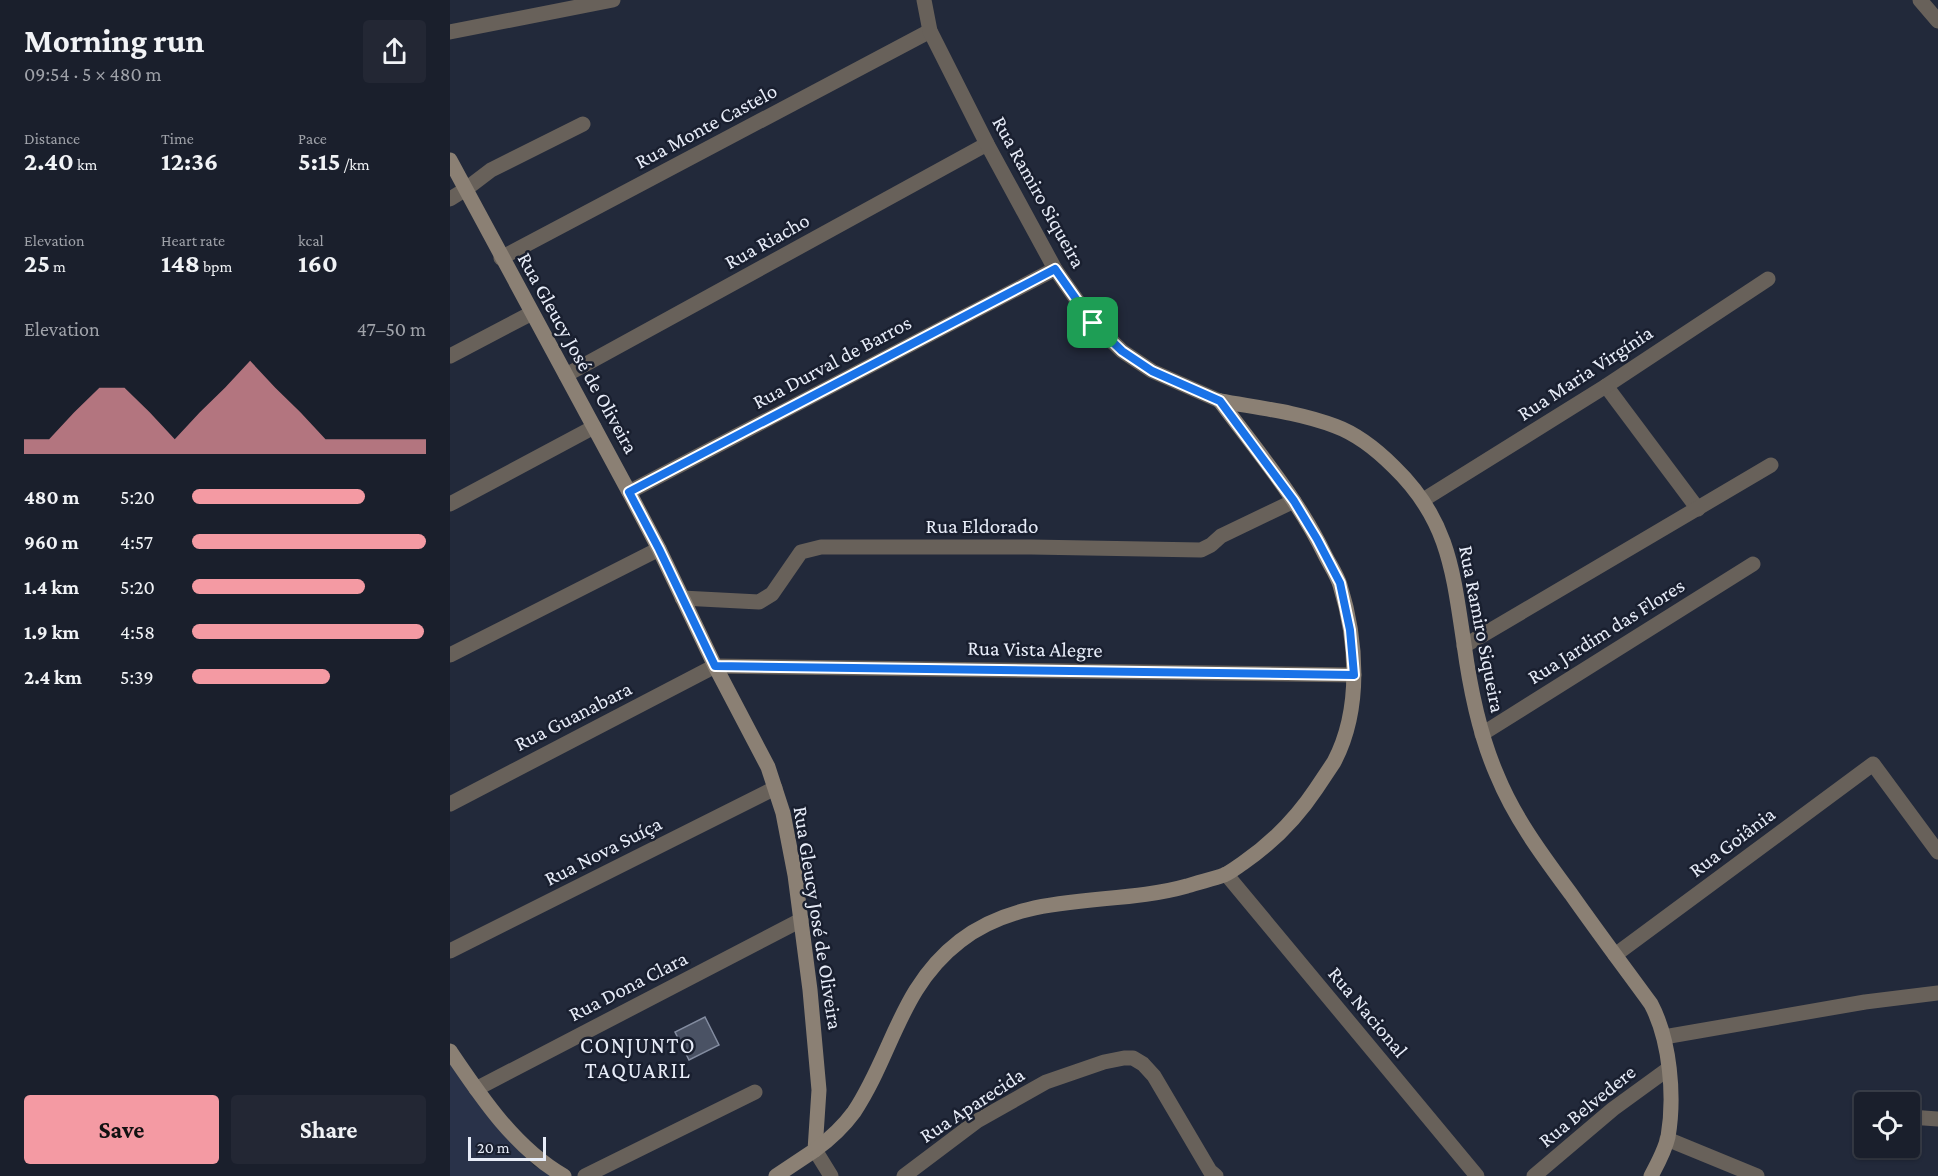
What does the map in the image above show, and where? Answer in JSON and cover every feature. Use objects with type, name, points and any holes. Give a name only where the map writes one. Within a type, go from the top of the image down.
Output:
[{"type":"street","points":[[450,32],[613,0]]},
{"type":"street","name":"Rua Ramiro Siqueira","points":[[924,0],[930,31],[987,144],[1055,269],[1093,323],[1122,351],[1152,371],[1220,401],[1291,413],[1337,427],[1379,452],[1408,480],[1423,500],[1451,560],[1464,645],[1482,735],[1496,774],[1514,812],[1540,852],[1651,1004],[1660,1021],[1664,1037],[1671,1104],[1667,1140],[1651,1176]]},
{"type":"street","points":[[1920,0],[1938,21]]},
{"type":"street","name":"Rua Monte Castelo","points":[[501,258],[930,31]]},
{"type":"street","points":[[450,199],[491,170],[583,124]]},
{"type":"street","name":"Rua Riacho","points":[[567,375],[987,144]]},
{"type":"street","name":"Rua Gleucy José de Oliveira","points":[[450,160],[659,549],[715,666],[768,767],[791,855],[801,920],[816,1044],[819,1090],[816,1150]]},
{"type":"street","name":"Rua Durval de Barros","points":[[629,492],[1055,269]]},
{"type":"street","name":"Rua Maria Virgínia","points":[[1423,500],[1606,386],[1768,279]]},
{"type":"street","points":[[450,356],[532,313]]},
{"type":"street","points":[[1606,386],[1698,509]]},
{"type":"street","points":[[776,1176],[837,1133],[854,1112],[877,1069],[902,1013],[930,969],[960,940],[990,922],[1026,910],[1058,903],[1143,894],[1183,887],[1226,874],[1269,845],[1308,802],[1335,760],[1348,723],[1354,675],[1350,630],[1340,583],[1294,501],[1220,401]]},
{"type":"street","points":[[450,504],[594,427]]},
{"type":"street","points":[[1464,645],[1771,465]]},
{"type":"street","name":"Rua Eldorado","points":[[682,598],[759,602],[772,594],[788,567],[801,552],[821,547],[1031,546],[1201,550],[1221,536],[1294,501]]},
{"type":"street","points":[[450,655],[659,549]]},
{"type":"street","name":"Rua Jardim das Flores","points":[[1482,735],[1753,564]]},
{"type":"street","name":"Rua Vista Alegre","points":[[715,666],[1354,675]]},
{"type":"street","name":"Rua Guanabara","points":[[450,804],[715,666]]},
{"type":"street","name":"Rua Goiânia","points":[[1615,955],[1873,764],[1938,852]]},
{"type":"street","name":"Rua Nova Suíça","points":[[450,951],[775,788]]},
{"type":"street","name":"Rua Nacional","points":[[1226,874],[1477,1176]]},
{"type":"street","name":"Rua Dona Clara","points":[[476,1089],[801,920]]},
{"type":"street","points":[[1664,1037],[1865,1002],[1938,993]]},
{"type":"street","points":[[450,1051],[476,1089],[526,1148],[545,1166],[564,1176]]},
{"type":"street","name":"Rua Aparecida","points":[[904,1176],[978,1121],[1046,1082],[1104,1062],[1124,1058],[1133,1058],[1143,1064],[1154,1076],[1208,1174]]},
{"type":"street","name":"Rua Belvedere","points":[[1534,1176],[1613,1109],[1668,1069]]},
{"type":"street","points":[[585,1176],[755,1092]]},
{"type":"street","points":[[1920,1118],[1938,1119]]},
{"type":"street","points":[[1667,1140],[1757,1176]]},
{"type":"street","points":[[816,1150],[831,1176]]},
{"type":"shaded area","points":[[450,1063],[478,1101],[534,1166],[555,1176],[450,1176]]},
{"type":"building","points":[[705,1017],[719,1045],[689,1060],[675,1032]]},
{"type":"district","name":"CONJUNTO TAQUARIL","points":[[638,1058]]},
{"type":"route","points":[[1055,269],[1093,323],[1122,351],[1152,371],[1220,401],[1294,501],[1340,583],[1350,630],[1354,675],[715,666],[629,492],[1055,269]]}]
